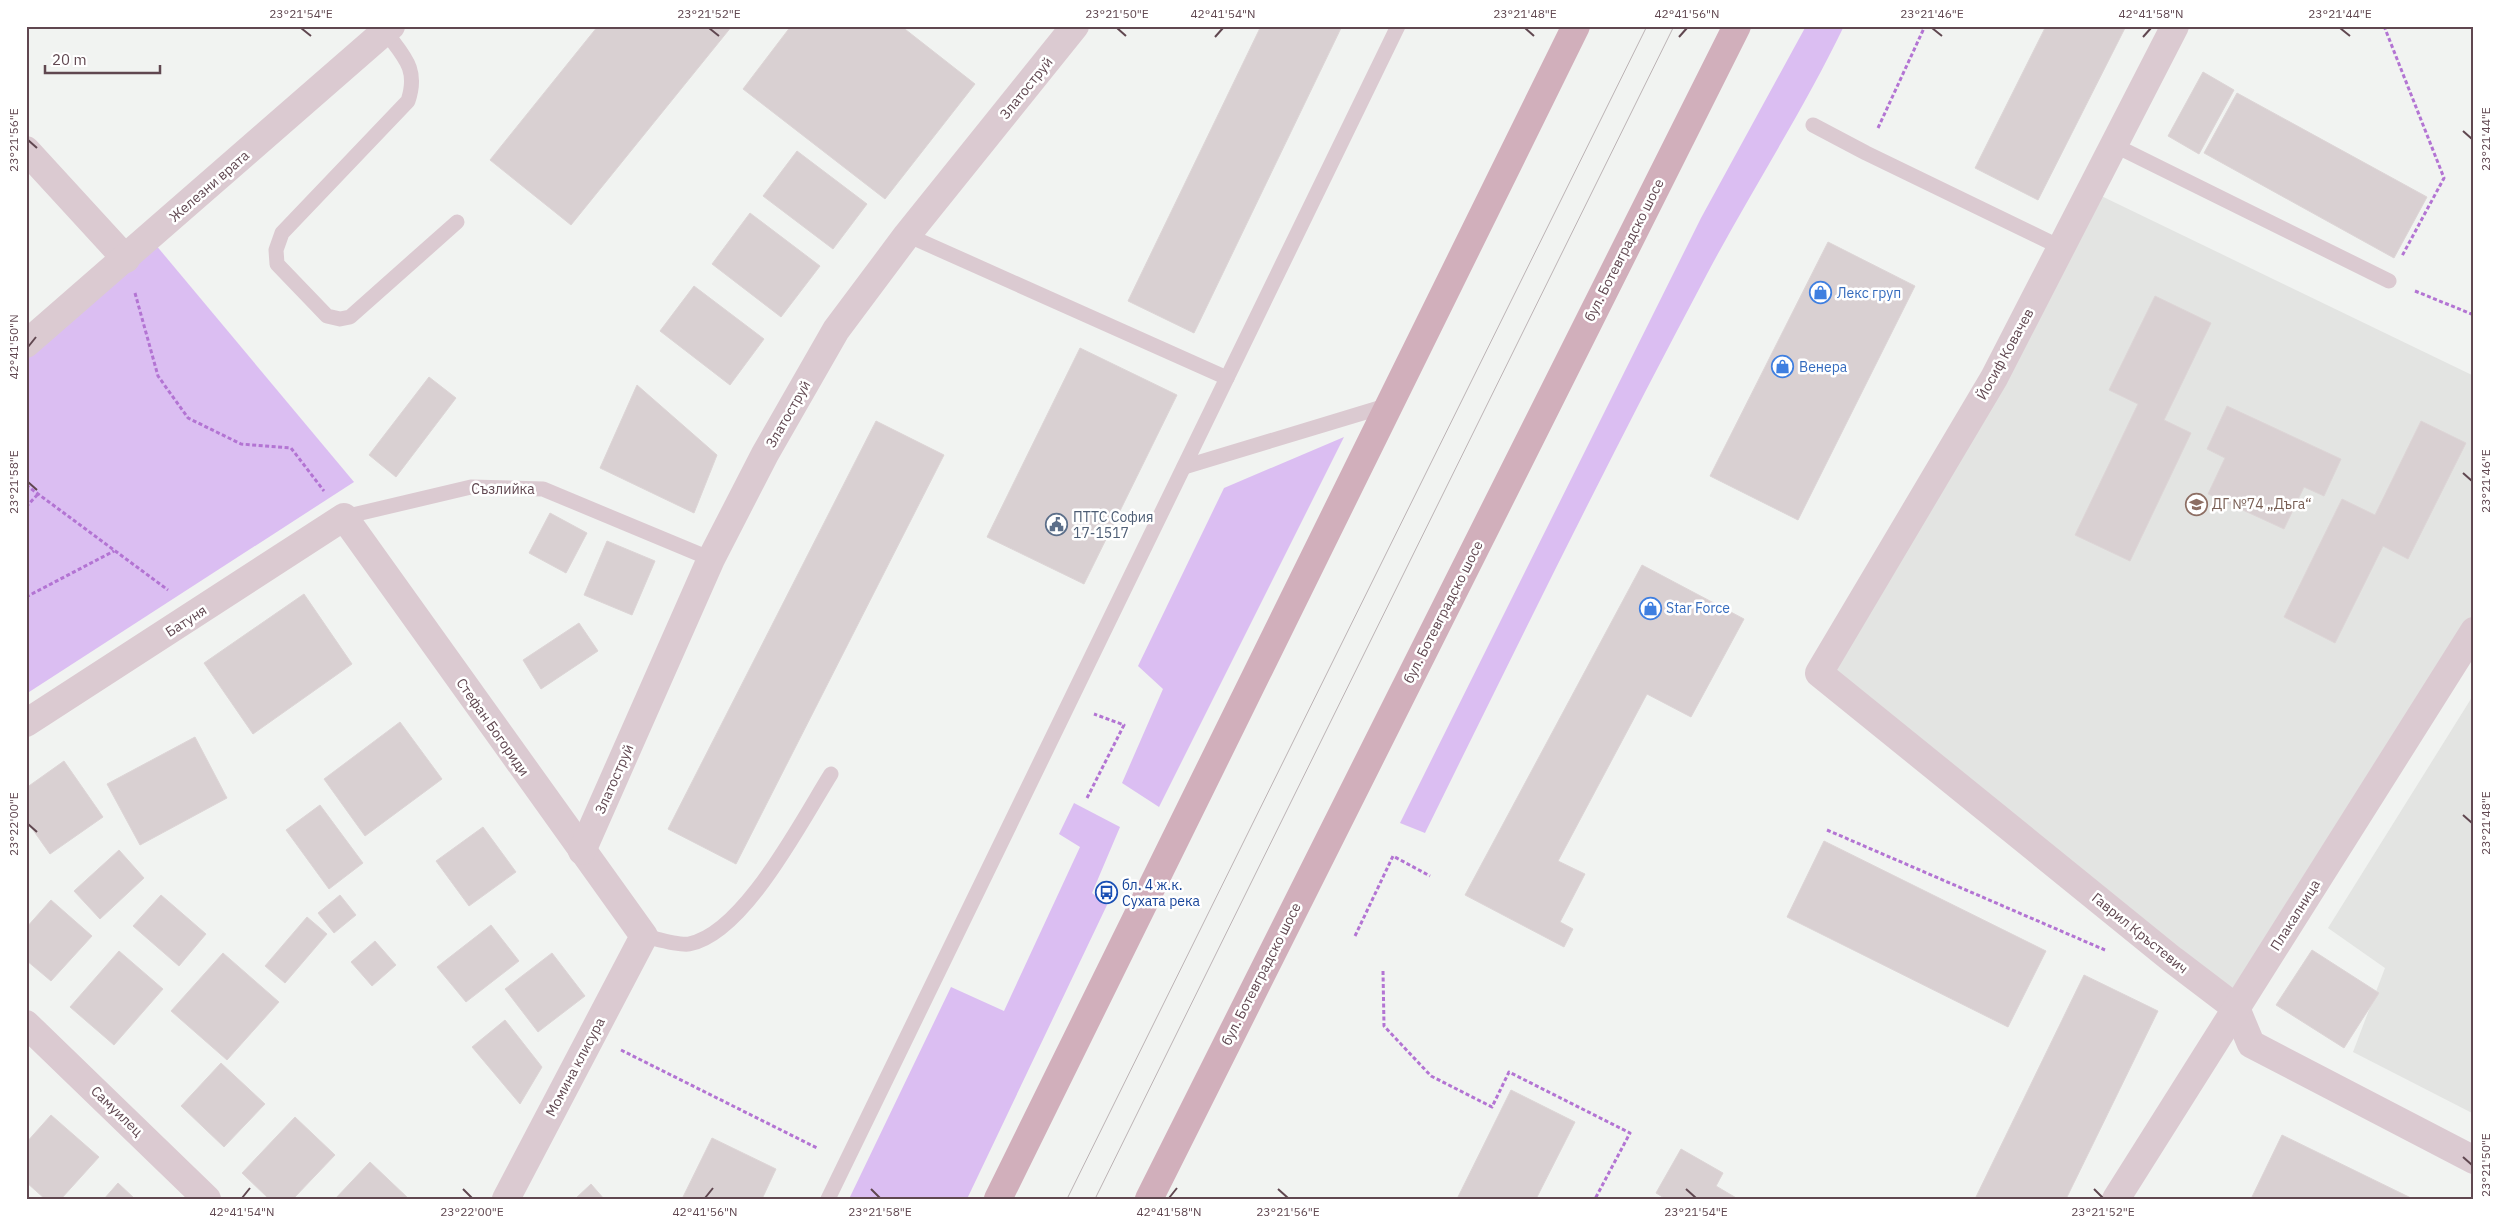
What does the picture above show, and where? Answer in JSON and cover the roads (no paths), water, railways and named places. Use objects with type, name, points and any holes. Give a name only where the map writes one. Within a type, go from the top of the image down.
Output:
[{"type":"main road","points":[[998,1199],[1576,26]]},
{"type":"main road","name":"бул. Ботевградско шосе","points":[[1149,1199],[1738,26]]},
{"type":"street","name":"Златоструй","points":[[582,852],[711,559],[765,454],[836,330],[907,235],[1075,26]]},
{"type":"street","name":"Йосиф Ковачев","points":[[1818,673],[1994,378],[2174,26]]},
{"type":"street","name":"Железни врата","points":[[26,344],[126,259],[388,29]]},
{"type":"street","points":[[26,150],[126,259]]},
{"type":"street","name":"Батуня","points":[[26,723],[344,518]]},
{"type":"street","name":"Стефан Богориди","points":[[344,518],[644,936]]},
{"type":"street","name":"Плакалница","points":[[2116,1199],[2474,631]]},
{"type":"street","name":"Гаврил Кръстевич","points":[[1818,673],[2172,960],[2236,1008]]},
{"type":"street","name":"Момина клисура","points":[[506,1199],[644,936]]},
{"type":"street","points":[[2236,1008],[2251,1044],[2474,1160]]},
{"type":"street","name":"Самуилец","points":[[26,1024],[207,1199]]},
{"type":"lane","points":[[828,1199],[1398,26]]},
{"type":"lane","points":[[388,29],[410,65],[414,85],[408,101],[282,233],[276,250],[277,264],[327,316],[340,319],[350,317],[457,222]]},
{"type":"lane","points":[[1813,125],[1866,153],[2062,248]]},
{"type":"lane","points":[[2114,145],[2389,281]]},
{"type":"lane","points":[[907,235],[1227,378]]},
{"type":"lane","points":[[1184,467],[1389,405]]},
{"type":"lane","name":"Съзлийка","points":[[344,518],[471,487],[542,489],[711,559]]},
{"type":"lane","points":[[644,936],[688,944],[722,930],[758,891],[831,774]]},
{"type":"tram line","points":[[1067,1199],[1647,26]]},
{"type":"tram line","points":[[1095,1199],[1674,26]]},
{"type":"place","name":"Лекс груп","points":[[1821,293]]},
{"type":"place","name":"Венера","points":[[1783,367]]},
{"type":"place","name":"ДГ №74 „Дъга“","points":[[2196,504]]},
{"type":"place","name":"ПТТС София 17-1517","points":[[1057,525]]},
{"type":"place","name":"Star Force","points":[[1650,608]]},
{"type":"place","name":"бл. 4 ж.к. Сухата река","points":[[1106,893]]}]
